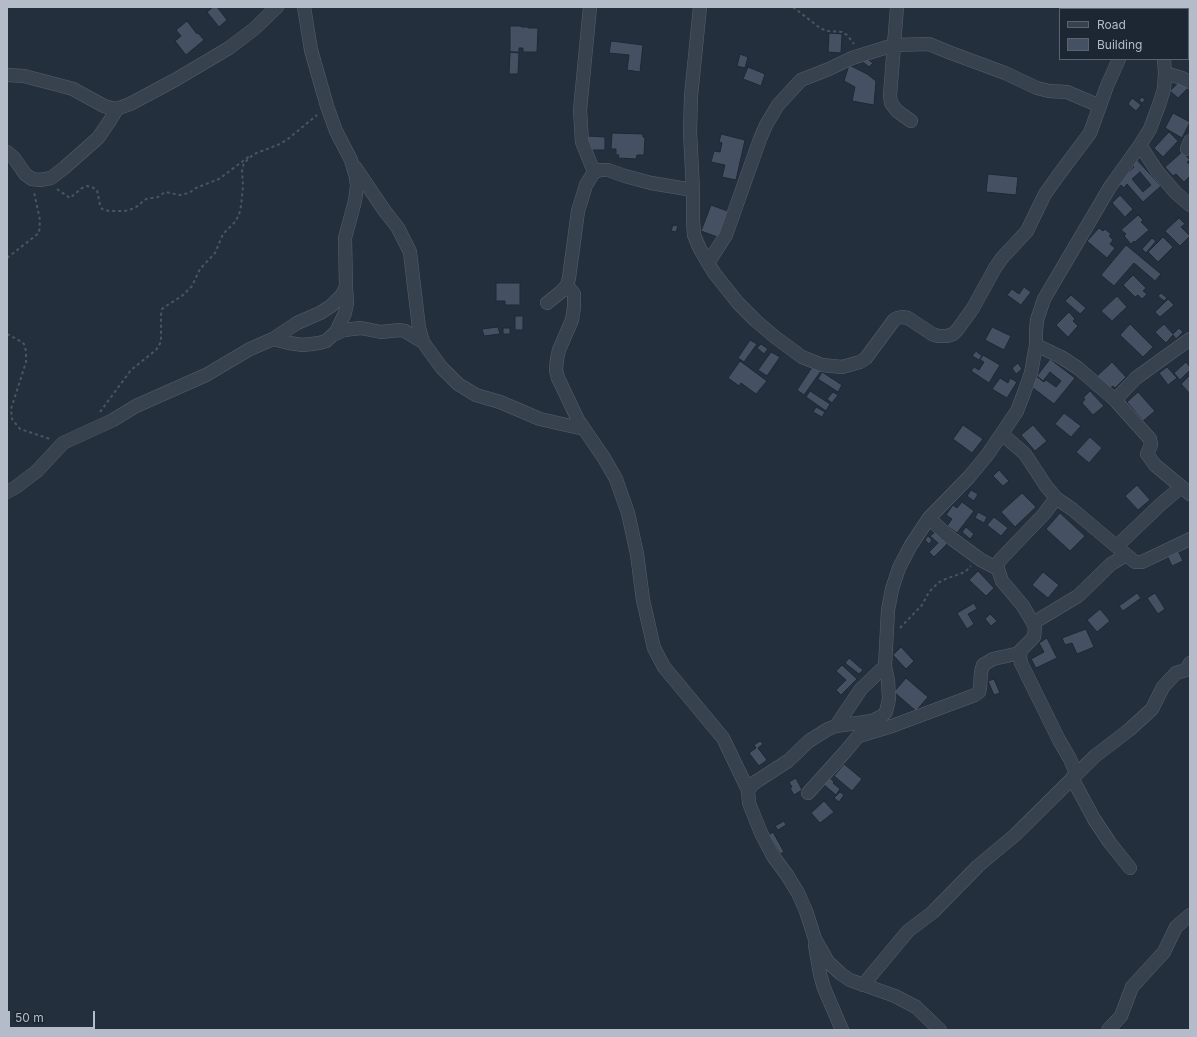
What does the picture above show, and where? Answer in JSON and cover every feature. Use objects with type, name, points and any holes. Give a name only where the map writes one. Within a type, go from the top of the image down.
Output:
[{"type":"street","points":[[7,75],[24,76],[66,87],[104,106],[117,109],[130,104],[175,80],[229,48],[254,29],[277,7]]},
{"type":"street","points":[[304,7],[311,50],[327,106],[336,131],[351,160],[384,210],[398,228],[410,252],[419,328],[423,342]]},
{"type":"street","points":[[590,7],[580,110],[582,142],[594,172]]},
{"type":"street","points":[[700,7],[691,96],[690,132],[694,234],[699,247],[714,274],[738,303],[775,337],[802,357],[816,364],[842,367],[860,362],[866,358],[894,320],[900,317],[908,318],[932,334],[938,336],[953,334],[965,321],[995,268],[1028,231],[1045,194],[1090,133],[1107,86],[1119,60]]},
{"type":"street","points":[[897,7],[890,95],[891,103],[897,111],[911,122]]},
{"type":"street","points":[[708,263],[726,234],[760,139],[766,125],[778,105],[801,80],[829,69],[841,62],[894,45],[923,43],[931,44],[951,54],[1005,73],[1037,88],[1049,91],[1067,92],[1100,106]]},
{"type":"street","points":[[748,790],[754,783],[788,761],[809,741],[828,729],[836,726],[869,721],[882,716],[886,712],[888,705],[888,681],[885,666],[888,610],[892,589],[899,568],[911,545],[929,518],[969,477],[988,454],[1017,411],[1030,373],[1036,345],[1037,320],[1044,299],[1110,187],[1150,129],[1160,102],[1165,73],[1164,60]]},
{"type":"street","points":[[1165,73],[1190,82]]},
{"type":"street","points":[[7,152],[14,158],[25,174],[32,179],[45,180],[51,178],[60,172],[98,138],[110,122],[117,109]]},
{"type":"street","points":[[1140,145],[1157,171],[1176,193],[1190,205]]},
{"type":"street","points":[[333,335],[342,320],[347,304],[345,238],[355,201],[357,186],[351,160]]},
{"type":"street","points":[[547,303],[567,285],[571,270],[578,211],[586,186],[594,172],[608,170],[650,183],[693,190]]},
{"type":"street","points":[[567,285],[574,294],[574,307],[572,320],[559,350],[556,370],[562,387],[584,429],[604,458],[616,479],[628,513],[637,554],[643,600],[654,648],[664,667],[723,738],[748,790],[748,802],[761,833],[773,856],[798,893],[806,911],[815,939],[822,952],[834,967],[850,980],[895,996],[916,1007],[940,1030]]},
{"type":"street","points":[[7,492],[16,487],[37,470],[63,443],[113,420],[136,406],[206,375],[297,323],[320,313],[331,306],[342,295],[346,286]]},
{"type":"street","points":[[273,338],[289,343],[303,345],[326,341],[333,335],[344,330],[361,328],[381,332],[400,330],[405,331],[423,342],[448,374],[458,384],[476,395],[500,402],[540,419],[584,429]]},
{"type":"street","points":[[1115,400],[1136,378],[1190,339]]},
{"type":"street","points":[[1033,623],[1078,596],[1111,564],[1121,550],[1161,504],[1186,491],[1156,465],[1148,454],[1150,439],[1115,400],[1078,368],[1061,357],[1036,345]]},
{"type":"street","points":[[1002,434],[1025,454],[1046,486],[1056,498],[1135,562],[1139,562],[1190,539]]},
{"type":"street","points":[[1056,498],[1044,514],[1001,559],[998,563],[998,569],[1002,581],[1023,606],[1035,628],[1034,637],[1022,648],[1020,652],[1021,662],[1059,740],[1070,759],[1074,776],[1094,819],[1110,843],[1130,868]]},
{"type":"street","points":[[929,518],[947,535],[977,557],[998,569]]},
{"type":"street","points":[[859,736],[892,726],[975,695],[979,692],[983,665],[993,659],[1020,652]]},
{"type":"street","points":[[863,985],[908,931],[933,912],[978,866],[1015,834],[1099,752],[1129,730],[1152,709],[1163,687],[1176,673],[1186,670],[1190,663]]},
{"type":"street","points":[[836,726],[861,689],[885,666]]},
{"type":"street","points":[[808,793],[859,736],[869,721]]},
{"type":"street","points":[[1108,1030],[1121,1016],[1132,987],[1164,952],[1176,927],[1190,914]]},
{"type":"street","points":[[815,939],[815,952],[820,974],[842,1030]]},
{"type":"path","points":[[793,7],[820,28],[827,31],[842,32],[847,35],[853,42],[860,55]]},
{"type":"path","points":[[45,180],[70,198],[82,188],[87,186],[92,187],[97,190],[102,209],[108,211],[125,211],[135,208],[146,199],[158,197],[165,192],[180,195],[189,193],[196,188],[219,179],[247,156],[283,143],[327,106]]},
{"type":"path","points":[[90,430],[100,412],[131,370],[158,348],[161,342],[161,315],[164,307],[182,296],[192,286],[200,269],[215,254],[221,236],[235,222],[239,215],[241,206],[244,163],[254,154]]},
{"type":"path","points":[[7,258],[39,233],[40,220],[32,179]]},
{"type":"path","points":[[7,334],[22,342],[26,351],[26,362],[11,409],[13,422],[20,429],[63,443]]},
{"type":"path","points":[[886,641],[922,605],[931,589],[943,580],[965,572],[977,557]]},
{"type":"building","points":[[213,7],[217,7],[227,20],[219,27],[207,12]]},
{"type":"building","points":[[187,21],[197,34],[198,33],[204,40],[186,55],[175,41],[181,36],[176,30]]},
{"type":"building","points":[[510,26],[538,28],[537,52],[523,52],[523,48],[519,48],[519,52],[510,52]]},
{"type":"building","points":[[829,33],[842,34],[841,53],[828,52]]},
{"type":"building","points":[[611,41],[643,45],[640,72],[627,70],[629,55],[609,53]]},
{"type":"building","points":[[510,52],[519,53],[518,74],[509,74]]},
{"type":"building","points":[[740,54],[748,57],[745,68],[737,66]]},
{"type":"building","points":[[866,58],[873,63],[869,67],[863,62]]},
{"type":"building","points":[[849,65],[867,74],[876,81],[874,105],[852,101],[855,87],[844,81]]},
{"type":"building","points":[[748,67],[765,74],[761,86],[743,79]]},
{"type":"building","points":[[1181,80],[1189,87],[1178,98],[1170,91]]},
{"type":"building","points":[[1141,97],[1145,99],[1143,103],[1139,101]]},
{"type":"building","points":[[1132,98],[1141,105],[1136,111],[1128,104]]},
{"type":"building","points":[[1173,113],[1190,122],[1182,138],[1165,128]]},
{"type":"building","points":[[1169,132],[1178,141],[1163,157],[1154,148]]},
{"type":"building","points":[[612,133],[643,134],[643,137],[645,137],[644,155],[637,155],[636,159],[618,158],[619,155],[616,155],[616,149],[611,149]]},
{"type":"building","points":[[721,134],[745,140],[736,180],[722,177],[725,165],[711,162],[714,151],[720,152],[722,143],[719,142]]},
{"type":"building","points":[[587,136],[605,137],[605,150],[586,150]]},
{"type":"building","points":[[1182,152],[1190,160],[1187,162],[1190,165],[1190,176],[1184,182],[1176,174],[1173,176],[1165,167]]},
{"type":"building","points":[[1136,159],[1161,186],[1143,202],[1127,184],[1124,188],[1121,185],[1118,187],[1116,185],[1134,167],[1131,163]],"holes":[[[1140,172],[1151,185],[1143,192],[1132,179]]]},
{"type":"building","points":[[988,174],[1018,177],[1016,195],[986,192]]},
{"type":"building","points":[[1120,195],[1133,209],[1125,217],[1112,203]]},
{"type":"building","points":[[711,205],[730,212],[720,238],[701,231]]},
{"type":"building","points":[[1138,215],[1143,220],[1141,222],[1149,230],[1131,244],[1124,236],[1126,234],[1121,230]]},
{"type":"building","points":[[1179,218],[1185,224],[1181,227],[1190,236],[1180,246],[1165,231]]},
{"type":"building","points":[[673,225],[678,226],[676,232],[671,231]]},
{"type":"building","points":[[1099,228],[1103,231],[1105,229],[1111,234],[1109,236],[1113,240],[1110,244],[1115,248],[1107,258],[1087,241]]},
{"type":"building","points":[[1163,237],[1173,247],[1158,262],[1148,252]]},
{"type":"building","points":[[1152,238],[1156,241],[1146,253],[1142,249]]},
{"type":"building","points":[[1126,245],[1161,274],[1155,281],[1134,263],[1114,286],[1101,275]]},
{"type":"building","points":[[1133,275],[1146,288],[1143,291],[1147,294],[1142,299],[1138,295],[1135,297],[1123,285]]},
{"type":"building","points":[[496,283],[520,283],[520,305],[505,305],[505,301],[496,301]]},
{"type":"building","points":[[1024,287],[1031,292],[1021,305],[1007,295],[1012,289],[1019,294]]},
{"type":"building","points":[[1161,293],[1167,298],[1164,301],[1158,296]]},
{"type":"building","points":[[1071,295],[1086,308],[1080,314],[1065,301]]},
{"type":"building","points":[[1117,296],[1127,307],[1112,321],[1101,311]]},
{"type":"building","points":[[1168,299],[1174,305],[1160,317],[1155,312]]},
{"type":"building","points":[[1069,312],[1075,319],[1073,321],[1078,326],[1068,337],[1056,325]]},
{"type":"building","points":[[515,316],[523,316],[523,330],[515,330]]},
{"type":"building","points":[[1130,324],[1153,347],[1143,357],[1120,335]]},
{"type":"building","points":[[1164,324],[1173,334],[1179,328],[1183,332],[1176,339],[1173,335],[1166,343],[1155,332]]},
{"type":"building","points":[[498,327],[500,334],[484,336],[482,329]]},
{"type":"building","points":[[992,327],[1011,336],[1004,350],[985,340]]},
{"type":"building","points":[[503,328],[510,328],[510,334],[503,334]]},
{"type":"building","points":[[750,340],[757,344],[744,362],[738,358]]},
{"type":"building","points":[[761,344],[768,349],[764,354],[757,348]]},
{"type":"building","points":[[976,351],[982,356],[979,360],[972,356]]},
{"type":"building","points":[[771,352],[780,357],[767,376],[758,370]]},
{"type":"building","points":[[983,355],[1000,365],[989,383],[971,371],[974,367],[979,370],[984,362],[980,360]]},
{"type":"building","points":[[1050,359],[1075,378],[1054,404],[1029,385],[1036,376],[1044,382],[1046,380],[1056,387],[1061,381],[1050,372],[1043,381],[1037,376]]},
{"type":"building","points":[[740,361],[767,381],[756,394],[741,383],[739,386],[728,378]]},
{"type":"building","points":[[1112,362],[1126,377],[1115,388],[1113,386],[1110,388],[1096,377]]},
{"type":"building","points":[[1186,362],[1190,367],[1190,370],[1180,380],[1174,373]]},
{"type":"building","points":[[1018,363],[1022,369],[1016,374],[1012,368]]},
{"type":"building","points":[[813,366],[821,371],[804,395],[797,390]]},
{"type":"building","points":[[1167,367],[1177,378],[1168,385],[1159,373]]},
{"type":"building","points":[[822,372],[842,385],[838,392],[818,379]]},
{"type":"building","points":[[1190,375],[1190,394],[1181,384]]},
{"type":"building","points":[[1000,378],[1008,383],[1010,378],[1017,382],[1007,398],[992,389]]},
{"type":"building","points":[[810,391],[830,404],[826,411],[806,397]]},
{"type":"building","points":[[1090,391],[1104,406],[1093,415],[1082,403],[1085,399],[1083,398]]},
{"type":"building","points":[[833,392],[838,395],[832,403],[827,399]]},
{"type":"building","points":[[1138,392],[1155,411],[1143,421],[1127,402]]},
{"type":"building","points":[[816,407],[825,412],[822,417],[813,412]]},
{"type":"building","points":[[1064,413],[1081,426],[1071,437],[1055,424]]},
{"type":"building","points":[[963,425],[983,439],[972,453],[953,439]]},
{"type":"building","points":[[1033,425],[1047,441],[1035,451],[1021,435]]},
{"type":"building","points":[[1090,437],[1102,448],[1089,463],[1076,452]]},
{"type":"building","points":[[999,470],[1009,481],[1003,486],[993,476]]},
{"type":"building","points":[[1137,485],[1150,500],[1138,510],[1125,496]]},
{"type":"building","points":[[971,490],[978,494],[974,501],[967,496]]},
{"type":"building","points":[[1022,493],[1036,507],[1015,527],[1001,512]]},
{"type":"building","points":[[962,502],[974,511],[957,533],[947,526],[952,519],[946,515],[953,505],[957,508]]},
{"type":"building","points":[[978,512],[987,517],[984,523],[975,518]]},
{"type":"building","points":[[1060,513],[1085,536],[1070,551],[1046,529]]},
{"type":"building","points":[[994,517],[1008,528],[1001,536],[987,525]]},
{"type":"building","points":[[966,527],[974,534],[970,539],[962,532]]},
{"type":"building","points":[[935,532],[947,544],[934,557],[929,552],[938,543],[930,536]]},
{"type":"building","points":[[928,536],[932,540],[929,544],[925,540]]},
{"type":"building","points":[[1176,546],[1183,561],[1172,566],[1165,551]]},
{"type":"building","points":[[978,571],[994,588],[986,596],[969,580]]},
{"type":"building","points":[[1043,572],[1059,585],[1048,598],[1032,585]]},
{"type":"building","points":[[1137,593],[1141,598],[1123,611],[1119,606]]},
{"type":"building","points":[[1155,593],[1165,609],[1158,614],[1147,598]]},
{"type":"building","points":[[974,603],[977,609],[968,614],[974,624],[967,629],[957,613]]},
{"type":"building","points":[[1100,609],[1110,621],[1097,632],[1087,620]]},
{"type":"building","points":[[990,614],[997,621],[991,626],[985,619]]},
{"type":"building","points":[[1086,629],[1094,647],[1077,654],[1072,643],[1065,645],[1062,638]]},
{"type":"building","points":[[1047,638],[1057,658],[1036,668],[1031,659],[1044,652],[1039,643]]},
{"type":"building","points":[[901,647],[914,661],[906,669],[893,655]]},
{"type":"building","points":[[849,658],[863,670],[859,674],[845,663]]},
{"type":"building","points":[[842,665],[857,679],[841,695],[836,690],[846,680],[836,671]]},
{"type":"building","points":[[906,678],[928,697],[916,711],[894,692]]},
{"type":"building","points":[[994,679],[1000,693],[994,695],[988,681]]},
{"type":"building","points":[[760,741],[763,744],[758,748],[767,760],[759,766],[749,753],[756,748],[754,745]]},
{"type":"building","points":[[844,764],[862,779],[852,791],[834,776]]},
{"type":"building","points":[[829,777],[840,789],[836,795],[823,784]]},
{"type":"building","points":[[796,778],[802,790],[794,795],[790,788],[792,787],[789,782]]},
{"type":"building","points":[[840,792],[844,795],[839,802],[834,798]]},
{"type":"building","points":[[824,801],[834,812],[820,823],[811,813]]},
{"type":"building","points":[[784,821],[786,825],[778,830],[775,826]]},
{"type":"building","points":[[773,832],[784,852],[780,854],[769,835]]}]
